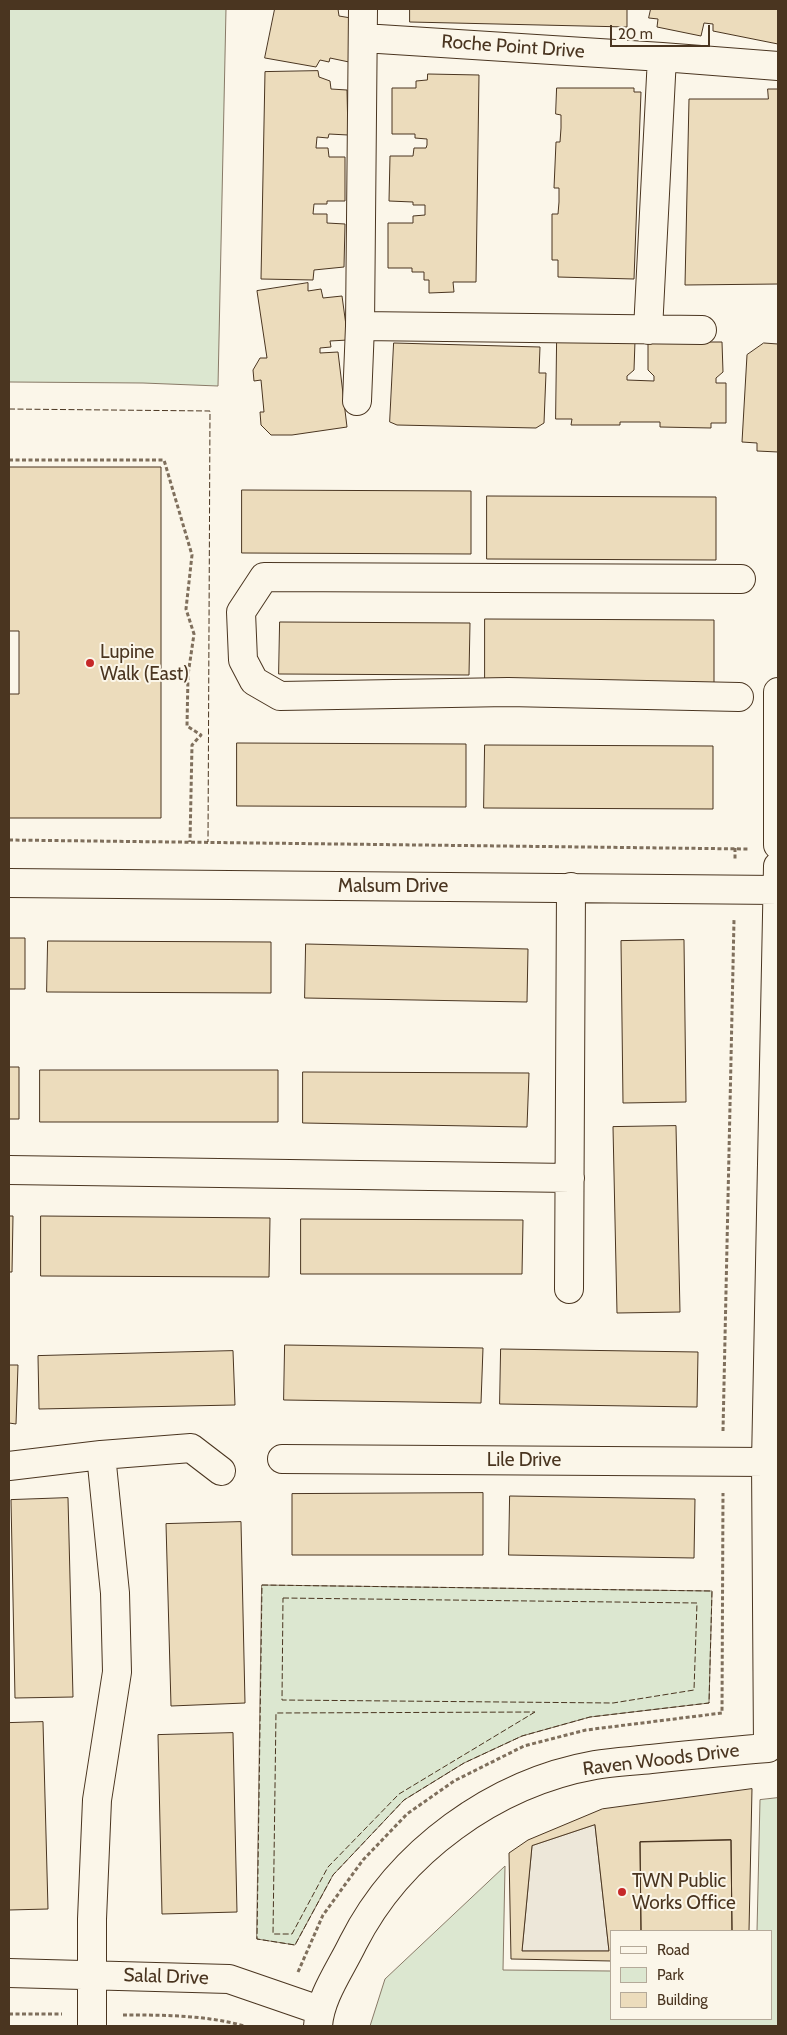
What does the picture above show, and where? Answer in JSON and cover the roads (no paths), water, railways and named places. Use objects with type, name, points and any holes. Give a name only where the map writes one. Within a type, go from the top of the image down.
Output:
[{"type":"street","points":[[357,400],[360,326],[363,9]]},
{"type":"street","name":"Roche Point Drive","points":[[363,38],[662,56],[778,66]]},
{"type":"street","points":[[648,330],[662,56]]},
{"type":"street","points":[[360,326],[702,330]]},
{"type":"street","points":[[738,697],[508,692],[280,696],[254,681],[243,660],[241,612],[264,577],[742,580]]},
{"type":"street","points":[[778,692],[778,845]]},
{"type":"street","points":[[766,1462],[778,866]]},
{"type":"street","name":"Malsum Drive","points":[[9,883],[778,890]]},
{"type":"street","points":[[569,1289],[571,887]]},
{"type":"street","points":[[9,1170],[570,1178]]},
{"type":"street","points":[[9,1466],[101,1455],[191,1448],[221,1471]]},
{"type":"street","points":[[92,2020],[97,1800],[118,1672],[115,1593],[101,1455]]},
{"type":"street","name":"Lile Drive","points":[[282,1458],[766,1462]]},
{"type":"street","name":"Raven Woods Drive","points":[[319,2018],[364,1922],[406,1869],[434,1842],[467,1816],[530,1783],[594,1765],[768,1748],[766,1462]]},
{"type":"street","name":"Salal Drive","points":[[9,1973],[229,1979],[319,2018]]},
{"type":"place","name":"Lupine Walk (East)","points":[[90,663]]},
{"type":"place","name":"TWN Public Works Office","points":[[622,1892]]}]
